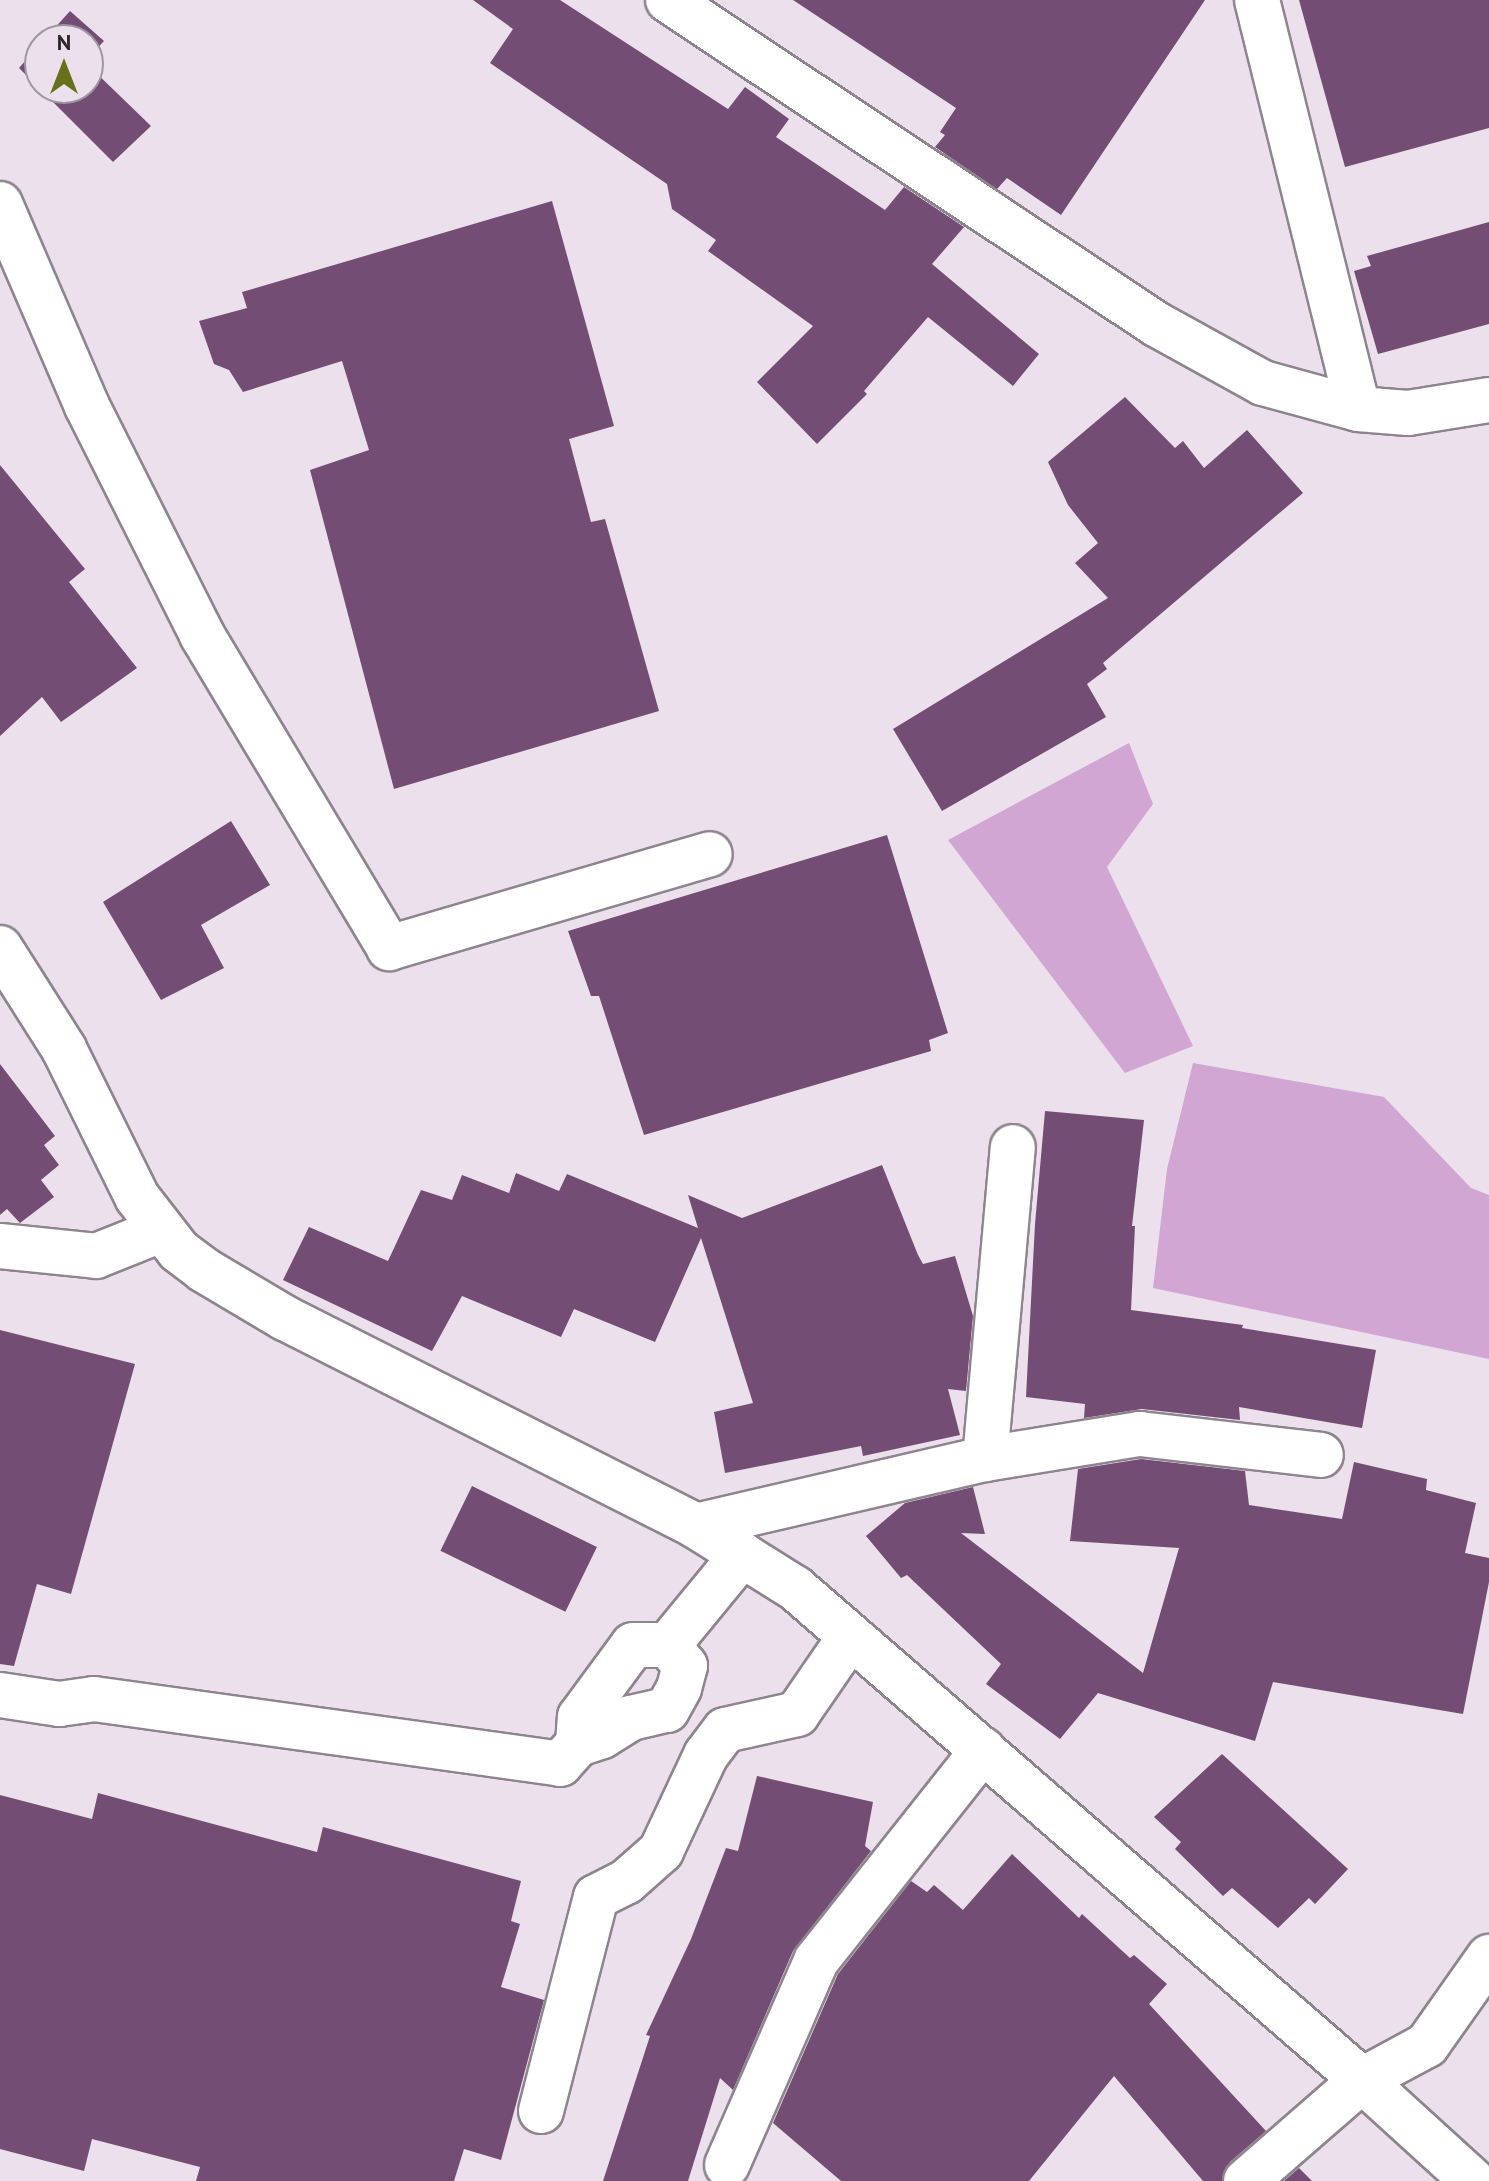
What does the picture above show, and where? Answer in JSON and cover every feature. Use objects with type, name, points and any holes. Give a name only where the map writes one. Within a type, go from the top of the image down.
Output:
[{"type":"street","points":[[668,0],[1156,324],[1263,383],[1358,409],[1408,413],[1489,400]]},
{"type":"street","points":[[1257,0],[1358,409]]},
{"type":"street","points":[[0,204],[87,406],[202,635],[389,948],[710,854]]},
{"type":"street","points":[[0,948],[64,1049],[119,1165],[161,1230],[204,1270],[285,1318],[696,1526],[795,1588],[1362,2080],[1473,2181]]},
{"type":"street","points":[[985,1459],[1013,1147]]},
{"type":"street","points":[[0,1246],[96,1256],[161,1230]]},
{"type":"street","points":[[696,1526],[985,1459],[1140,1434],[1321,1455]]},
{"type":"street","points":[[668,1645],[742,1555]]},
{"type":"street","points":[[541,2111],[596,1897],[626,1882],[661,1851],[706,1755],[725,1730],[797,1714],[850,1637]]},
{"type":"street","points":[[578,1744],[580,1717],[633,1645],[668,1645]]},
{"type":"street","points":[[0,1695],[59,1704],[94,1699],[560,1764],[578,1744],[602,1736],[631,1718],[667,1710],[679,1688],[685,1666],[668,1645]]},
{"type":"street","points":[[727,2165],[816,1961],[983,1750]]},
{"type":"street","points":[[1246,2181],[1362,2080],[1427,2045],[1489,1957]]},
{"type":"shaded area","points":[[1129,743],[1153,804],[1107,867],[1193,1046],[1125,1073],[948,840]]},
{"type":"shaded area","points":[[1193,1063],[1384,1097],[1471,1188],[1489,1195],[1489,1359],[1153,1288],[1167,1169]]},
{"type":"building","points":[[473,0],[560,0],[728,109],[745,87],[789,119],[776,137],[885,210],[904,187],[964,227],[932,264],[1039,354],[1013,386],[928,317],[864,391],[867,394],[817,444],[757,382],[813,326],[708,251],[716,240],[672,209],[667,184],[490,63],[513,29]]},
{"type":"building","points":[[793,0],[1205,0],[1061,215],[1007,178],[997,189],[935,147],[945,135],[940,132],[956,108]]},
{"type":"building","points":[[1299,0],[1489,0],[1489,128],[1345,167]]},
{"type":"building","points":[[70,11],[85,24],[58,24]]},
{"type":"building","points":[[104,80],[151,126],[113,162],[55,104],[104,104]]},
{"type":"building","points":[[552,201],[614,426],[569,439],[591,522],[605,519],[659,711],[394,789],[310,470],[369,450],[342,361],[243,392],[229,370],[214,364],[199,321],[247,308],[242,292]]},
{"type":"building","points":[[1489,222],[1489,324],[1378,354],[1354,271],[1371,266],[1367,256]]},
{"type":"building","points":[[1125,397],[1175,448],[1183,441],[1204,468],[1247,430],[1303,493],[1103,663],[1107,669],[1087,684],[1106,717],[942,811],[893,729],[1108,598],[1075,563],[1098,543],[1068,505],[1048,462]]},
{"type":"building","points":[[0,465],[85,569],[69,582],[137,668],[61,722],[42,697],[0,736]]},
{"type":"building","points":[[231,821],[270,885],[201,925],[224,968],[161,1000],[103,902]]},
{"type":"building","points":[[887,835],[948,1033],[929,1040],[931,1051],[644,1135],[599,996],[591,996],[568,931]]},
{"type":"building","points":[[0,1064],[55,1136],[44,1145],[59,1165],[41,1180],[54,1197],[20,1223],[7,1209],[0,1215]]},
{"type":"building","points":[[1045,1111],[1144,1120],[1132,1226],[1135,1226],[1131,1310],[1243,1325],[1242,1328],[1376,1350],[1362,1428],[1239,1407],[1240,1420],[1142,1409],[1084,1418],[1085,1404],[1026,1397],[1035,1224]]},
{"type":"building","points":[[882,1165],[923,1264],[955,1256],[973,1316],[966,1391],[948,1389],[960,1435],[863,1456],[861,1446],[725,1473],[714,1412],[753,1403],[701,1238],[655,1342],[574,1309],[561,1337],[462,1296],[432,1351],[283,1280],[309,1227],[388,1261],[421,1190],[452,1200],[462,1175],[509,1193],[516,1173],[559,1191],[567,1174],[698,1228],[688,1195],[742,1218]]},
{"type":"building","points":[[0,1330],[135,1364],[71,1594],[37,1584],[14,1666],[0,1664]]},
{"type":"building","points":[[1141,1459],[1245,1471],[1249,1505],[1342,1519],[1354,1462],[1427,1479],[1426,1490],[1476,1503],[1465,1553],[1489,1558],[1489,1582],[1463,1714],[1273,1682],[1255,1741],[1098,1693],[1060,1739],[986,1684],[1001,1664],[907,1575],[901,1578],[866,1536],[905,1503],[973,1487],[985,1534],[961,1533],[1143,1673],[1179,1548],[1070,1541],[1078,1469]]},
{"type":"building","points":[[472,1486],[597,1547],[565,1612],[440,1551]]},
{"type":"building","points":[[1222,1754],[1348,1869],[1315,1904],[1309,1898],[1278,1928],[1232,1888],[1223,1896],[1175,1849],[1181,1842],[1154,1817]]},
{"type":"building","points":[[757,1776],[873,1802],[865,1846],[871,1851],[793,1951],[733,2090],[720,2078],[688,2181],[603,2181],[650,2036],[646,2035],[691,1939],[726,1848],[738,1851]]},
{"type":"building","points":[[98,1793],[317,1852],[323,1827],[521,1881],[511,1921],[520,1924],[501,1987],[544,2000],[501,2160],[464,2149],[454,2181],[196,2181],[200,2167],[92,2139],[84,2171],[0,2149],[0,1795],[92,1819]]},
{"type":"building","points":[[1012,1854],[1079,1918],[1082,1914],[1130,1958],[1134,1955],[1167,1984],[1149,2004],[1266,2131],[1230,2162],[1222,2181],[1203,2181],[1114,2076],[1029,2181],[841,2181],[773,2123],[838,1974],[911,1881],[927,1892],[934,1885],[963,1910]]},
{"type":"building","points":[[1299,2168],[1312,2181],[1284,2181]]}]
